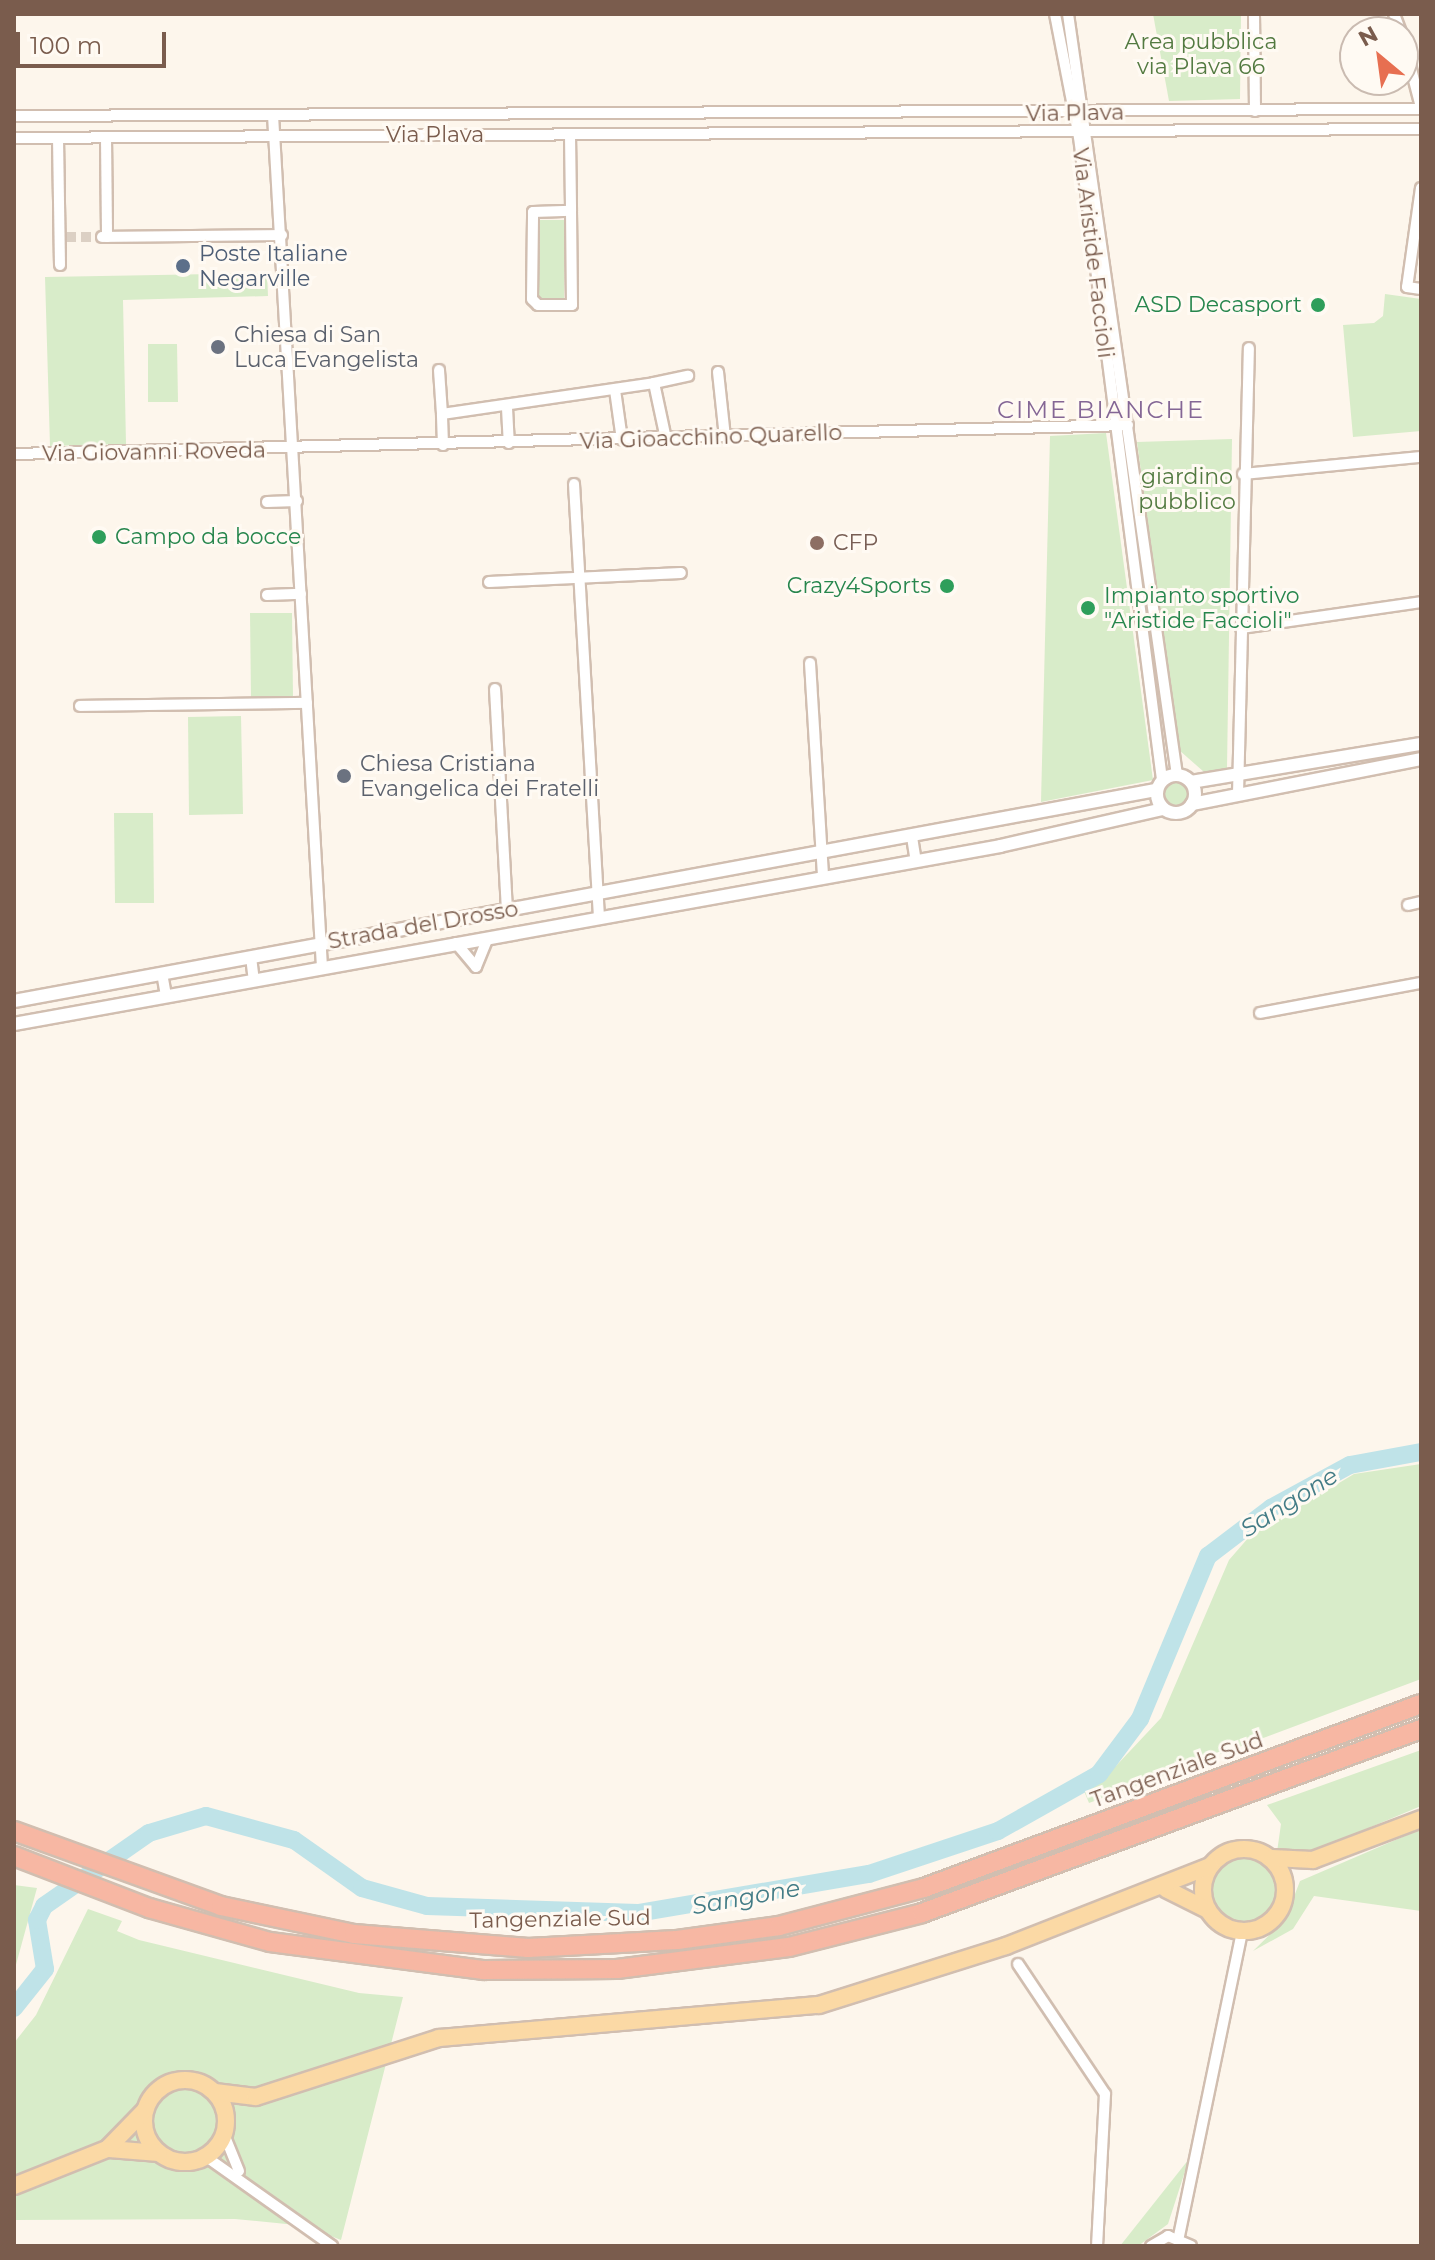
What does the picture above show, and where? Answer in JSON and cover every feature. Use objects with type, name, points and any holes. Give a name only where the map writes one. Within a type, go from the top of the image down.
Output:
[{"type":"highway","points":[[1288,1754],[1421,1691]]},
{"type":"highway","name":"Tangenziale Sud","points":[[14,1831],[174,1892],[283,1920],[412,1941],[528,1948],[677,1940],[779,1926],[924,1888],[1421,1704]]},
{"type":"highway","name":"Tangenziale Sud","points":[[14,1856],[149,1908],[270,1942],[484,1970],[617,1969],[745,1954],[922,1913],[1421,1729]]},
{"type":"main road","points":[[14,2186],[107,2149],[176,2080],[215,2092],[256,2097],[420,2041],[819,2005],[1166,1889],[1243,1848],[1270,1858],[1313,1860],[1421,1819]]},
{"type":"main road","points":[[1270,1858],[1286,1892]]},
{"type":"main road","points":[[1166,1889],[1242,1931],[1267,1925],[1286,1892],[1313,1860]]},
{"type":"main road","points":[[1208,1910],[1203,1888],[1210,1866]]},
{"type":"main road","points":[[215,2092],[224,2130]]},
{"type":"main road","points":[[107,2149],[159,2153],[182,2162],[205,2156],[224,2130],[256,2097]]},
{"type":"main road","points":[[145,2108],[144,2128],[159,2153]]},
{"type":"street","name":"Via Aristide Faccioli","points":[[1055,14],[1074,113],[1083,134],[1177,775]]},
{"type":"street","name":"Via Aristide Faccioli","points":[[1068,14],[1086,113],[1083,134],[1159,785]]},
{"type":"street","points":[[1254,14],[1255,111]]},
{"type":"street","name":"Via Plava","points":[[14,116],[1086,113],[1421,108]]},
{"type":"street","points":[[1230,111],[1231,131]]},
{"type":"street","points":[[708,114],[709,134]]},
{"type":"street","points":[[729,114],[729,134]]},
{"type":"street","points":[[257,115],[258,137]]},
{"type":"street","points":[[273,115],[277,136],[322,967]]},
{"type":"street","name":"Via Plava","points":[[14,138],[1083,134],[1421,129]]},
{"type":"street","points":[[570,135],[571,211],[572,305],[538,305],[532,299],[533,212],[571,211]]},
{"type":"street","points":[[106,137],[104,237],[282,235]]},
{"type":"street","points":[[58,138],[63,237],[60,265]]},
{"type":"street","points":[[1421,188],[1407,287],[1421,289]]},
{"type":"street","points":[[1238,794],[1243,474],[1249,348]]},
{"type":"street","points":[[439,370],[443,445]]},
{"type":"street","points":[[718,372],[725,437]]},
{"type":"street","points":[[442,414],[507,408],[688,376]]},
{"type":"street","points":[[654,383],[666,439]]},
{"type":"street","points":[[615,390],[622,440]]},
{"type":"street","points":[[507,408],[509,443]]},
{"type":"street","name":"Via Gioacchino Quarello","points":[[294,447],[1128,425]]},
{"type":"street","name":"Via Giovanni Roveda","points":[[14,454],[294,447]]},
{"type":"street","points":[[1243,474],[1421,457]]},
{"type":"street","points":[[574,484],[594,894],[599,918]]},
{"type":"street","points":[[267,502],[297,501]]},
{"type":"street","points":[[489,582],[681,573]]},
{"type":"street","points":[[267,595],[301,594]]},
{"type":"street","points":[[1241,628],[1421,602]]},
{"type":"street","points":[[810,663],[823,877]]},
{"type":"street","points":[[495,689],[507,910]]},
{"type":"street","points":[[80,706],[307,703]]},
{"type":"street","points":[[1421,744],[1239,778],[1191,782],[1177,775],[1159,785],[1163,809],[1179,813],[1192,804],[1421,759]]},
{"type":"street","points":[[1191,782],[1192,804]]},
{"type":"street","name":"Strada del Drosso","points":[[14,1001],[912,837],[1159,785]]},
{"type":"street","name":"Strada del Drosso","points":[[14,1024],[916,861],[1163,809]]},
{"type":"street","points":[[912,837],[916,861]]},
{"type":"street","points":[[1408,905],[1421,902]]},
{"type":"street","name":"Strada del Drosso","points":[[456,943],[476,967],[488,938]]},
{"type":"street","points":[[251,957],[254,980]]},
{"type":"street","points":[[162,973],[166,996]]},
{"type":"street","points":[[1260,1013],[1421,983]]},
{"type":"street","points":[[1179,2236],[1242,1931]]},
{"type":"street","points":[[1018,1964],[1105,2094],[1097,2246]]},
{"type":"street","points":[[224,2130],[242,2176]]},
{"type":"street","points":[[205,2156],[242,2176],[332,2246]]},
{"type":"street","points":[[1151,2246],[1179,2236]]},
{"type":"street","points":[[1179,2236],[1191,2246]]},
{"type":"green space","name":"Area pubblica via Plava 66","points":[[1153,14],[1241,14],[1240,99],[1169,101]]},
{"type":"green space","points":[[537,220],[565,220],[564,300],[536,300]]},
{"type":"green space","points":[[267,273],[268,296],[123,300],[126,444],[50,446],[45,277]]},
{"type":"green space","points":[[1385,294],[1421,299],[1421,431],[1353,437],[1343,325],[1374,323],[1383,316]]},
{"type":"green space","points":[[148,344],[177,344],[178,402],[148,402]]},
{"type":"green space","name":"Impianto sportivo \"Aristide Faccioli\"","points":[[1106,433],[1153,780],[1041,802],[1050,436]]},
{"type":"green space","name":"giardino pubblico","points":[[1232,439],[1227,768],[1204,772],[1179,750],[1137,442]]},
{"type":"green space","points":[[250,613],[292,613],[293,698],[251,699]]},
{"type":"green space","points":[[241,716],[243,814],[189,815],[188,717]]},
{"type":"green space","points":[[1176,781],[1184,785],[1188,793],[1184,801],[1176,805],[1168,801],[1164,793],[1168,785]]},
{"type":"green space","points":[[114,813],[153,813],[154,903],[115,903]]},
{"type":"green space","points":[[1421,1464],[1421,1679],[1089,1803],[1084,1791],[1099,1784],[1161,1718],[1229,1560],[1249,1537],[1354,1474]]},
{"type":"green space","points":[[1421,1750],[1421,1806],[1309,1853],[1277,1852],[1281,1824],[1267,1805]]},
{"type":"green space","points":[[1421,1829],[1421,1911],[1314,1896],[1293,1929],[1253,1951],[1285,1920],[1300,1881]]},
{"type":"green space","points":[[1251,1857],[1272,1872],[1278,1891],[1276,1904],[1268,1915],[1251,1925],[1237,1925],[1220,1915],[1212,1904],[1210,1884],[1220,1867],[1231,1859]]},
{"type":"green space","points":[[14,1885],[37,1888],[14,1972]]},
{"type":"green space","points":[[88,1909],[122,1921],[117,1931],[139,1940],[359,1993],[403,1997],[341,2240],[306,2226],[235,2219],[14,2220],[14,2043],[36,2015]]},
{"type":"green space","points":[[1189,2159],[1168,2224],[1138,2246],[1120,2246]]},
{"type":"waterway","name":"Sangone","points":[[14,2008],[45,1969],[37,1920],[44,1906],[149,1833],[206,1816],[294,1840],[362,1888],[427,1906],[638,1913],[869,1874],[998,1831],[1099,1774],[1140,1719],[1208,1556],[1271,1508],[1350,1465],[1421,1452]]},
{"type":"tunnel","points":[[66,237],[102,237]]},
{"type":"place","name":"Poste Italiane Negarville","points":[[183,266]]},
{"type":"place","name":"ASD Decasport","points":[[1318,305]]},
{"type":"place","name":"Chiesa di San Luca Evangelista","points":[[218,347]]},
{"type":"place","name":"Campo da bocce","points":[[99,537]]},
{"type":"place","name":"CFP","points":[[817,543]]},
{"type":"place","name":"Crazy4Sports","points":[[947,586]]},
{"type":"place","name":"Impianto sportivo \"Aristide Faccioli\"","points":[[1088,608]]},
{"type":"place","name":"Chiesa Cristiana Evangelica dei Fratelli","points":[[344,776]]},
{"type":"district","name":"CIME BIANCHE","points":[[1101,410]]}]
